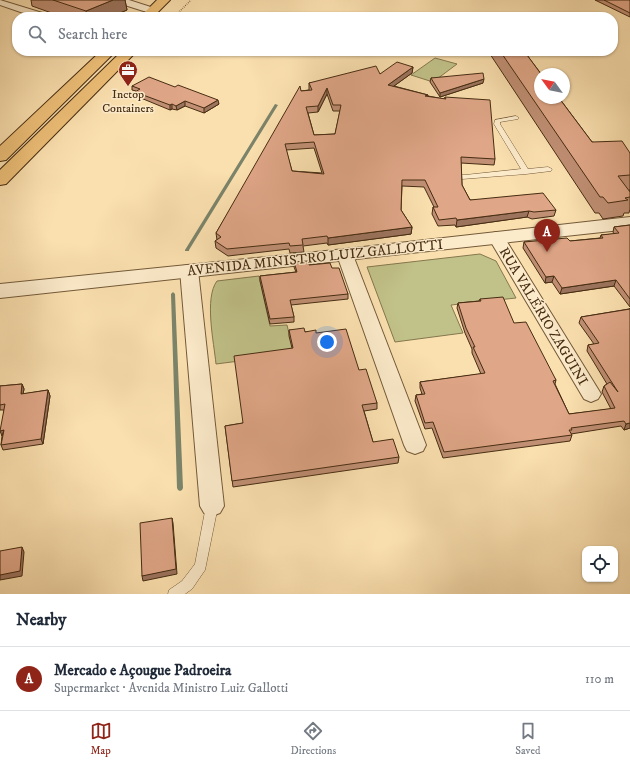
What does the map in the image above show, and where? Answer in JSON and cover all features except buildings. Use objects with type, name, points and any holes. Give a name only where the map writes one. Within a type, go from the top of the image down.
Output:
[{"type":"main road","points":[[160,12],[171,7]]},
{"type":"main road","points":[[3,150],[104,56]]},
{"type":"main road","points":[[0,180],[125,56]]},
{"type":"street","points":[[119,0],[147,12]]},
{"type":"street","points":[[0,2],[30,12]]},
{"type":"street","name":"AVENIDA MINISTRO LUIZ GALLOTTI","points":[[0,291],[189,270],[346,255],[630,223]]},
{"type":"street","name":"RUA VALÉRIO ZAGUINI","points":[[496,237],[591,394]]},
{"type":"street","points":[[346,255],[415,445]]},
{"type":"street","points":[[189,270],[212,506]]},
{"type":"lane","points":[[516,118],[497,121],[497,124],[526,172]]},
{"type":"lane","points":[[465,177],[548,170]]},
{"type":"lane","points":[[174,594],[187,585],[201,566],[212,506]]},
{"type":"path","points":[[171,7],[191,0]]},
{"type":"green space","points":[[435,58],[457,64],[433,82],[411,75]]},
{"type":"green space","points":[[480,254],[496,261],[516,298],[451,305],[463,333],[395,342],[367,267]]},
{"type":"green space","points":[[259,276],[270,326],[287,325],[294,354],[216,364],[210,309],[213,289],[217,281]]},
{"type":"waterway","points":[[187,250],[276,105]]},
{"type":"waterway","points":[[173,294],[180,488]]},
{"type":"place","name":"Inctop Containers","points":[[128,87]]},
{"type":"place","name":"Mercado e Açougue Padroeira","points":[[547,252]]}]
